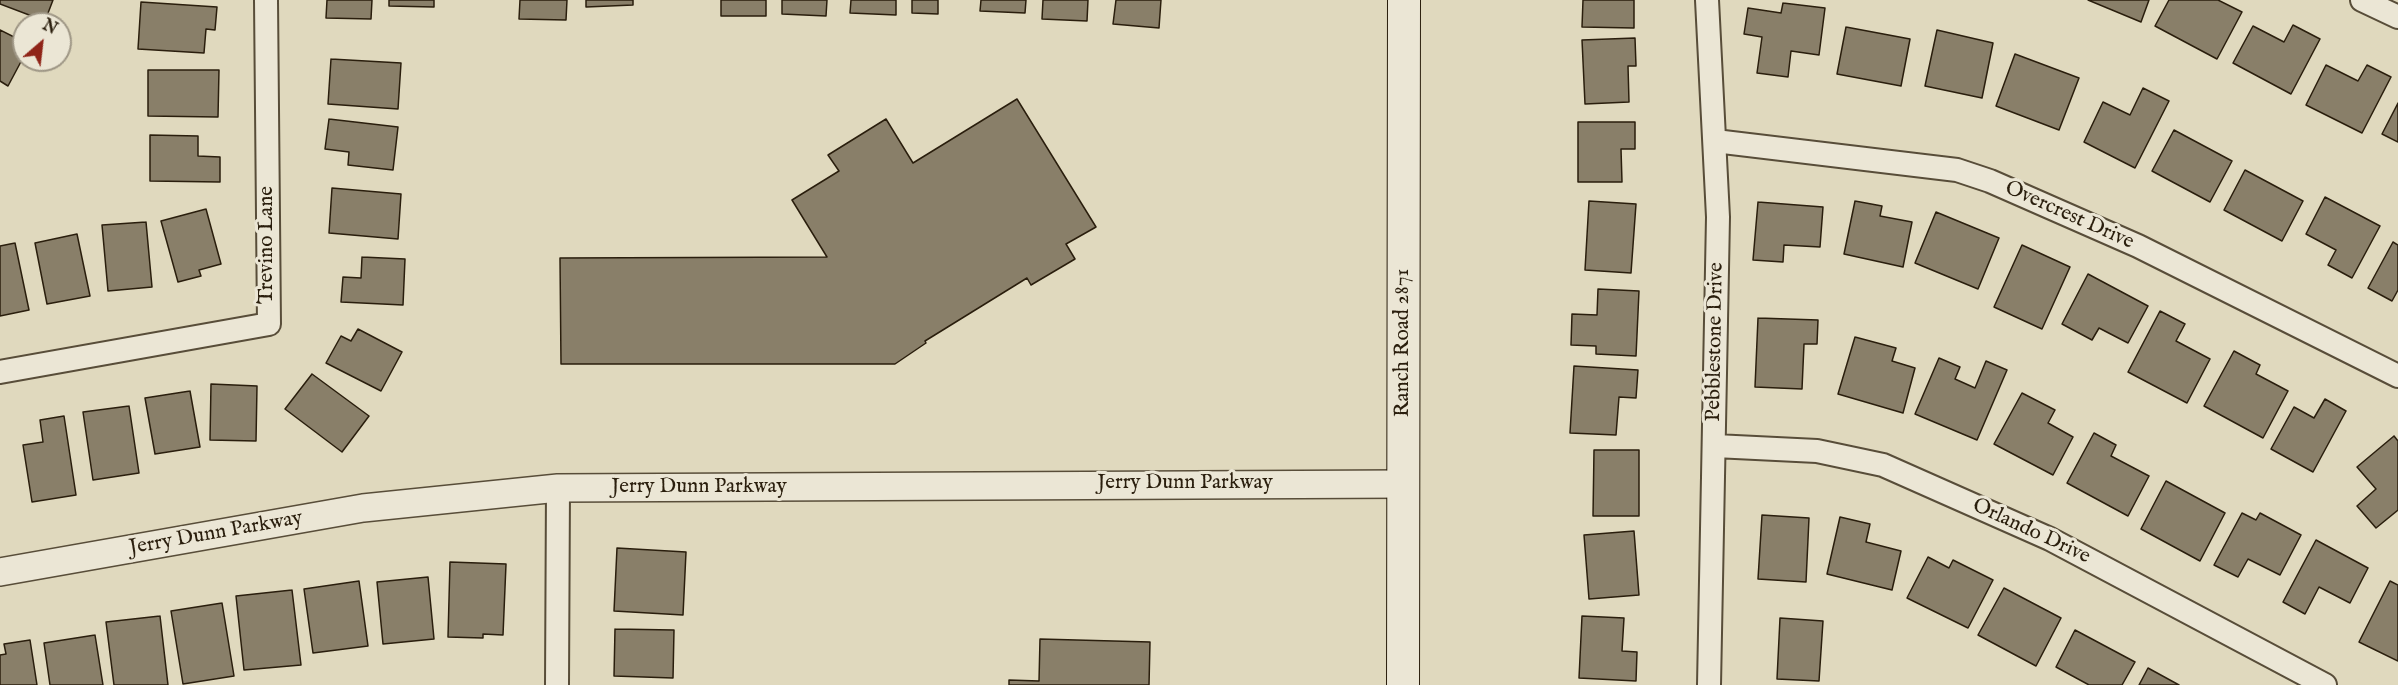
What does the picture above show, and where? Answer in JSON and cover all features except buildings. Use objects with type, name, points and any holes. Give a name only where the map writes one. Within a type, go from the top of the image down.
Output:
[{"type":"main road","name":"Ranch Road 2871","points":[[1403,685],[1404,0]]},
{"type":"street","name":"Trevino Lane","points":[[0,372],[269,324],[266,0]]},
{"type":"street","name":"Pebblestone Drive","points":[[1707,0],[1718,217],[1710,685]]},
{"type":"street","points":[[2362,0],[2398,16]]},
{"type":"street","name":"Overcrest Drive","points":[[1714,141],[1957,170],[1990,181],[2138,246],[2398,376]]},
{"type":"street","name":"Orlando Drive","points":[[1715,446],[1817,451],[1883,465],[2050,539],[2325,685]]},
{"type":"street","name":"Jerry Dunn Parkway","points":[[0,572],[363,508],[558,488],[1404,483]]},
{"type":"street","points":[[557,685],[558,488]]}]
